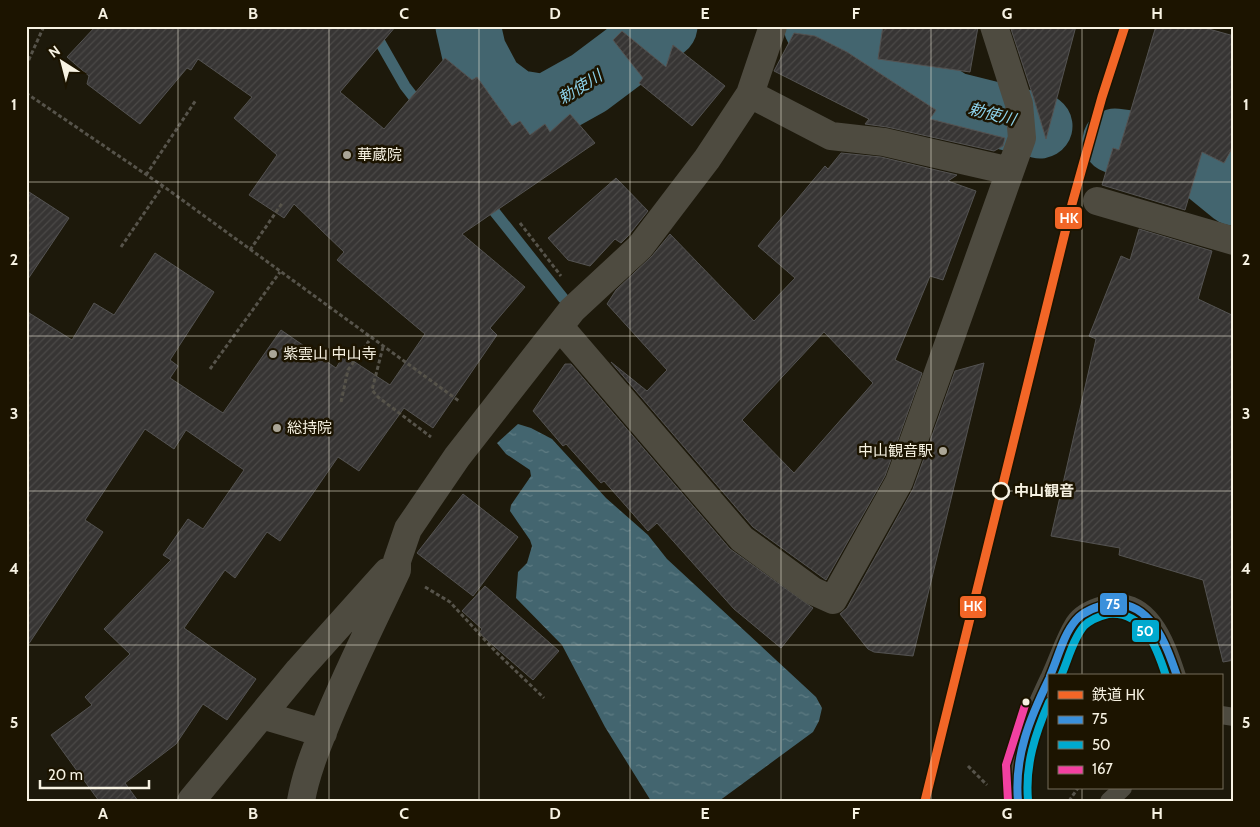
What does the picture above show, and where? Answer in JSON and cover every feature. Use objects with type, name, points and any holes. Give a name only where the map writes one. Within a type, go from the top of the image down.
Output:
[{"type":"street","points":[[560,327],[742,539],[813,591],[833,600],[899,482],[1022,138],[1019,104],[994,26]]},
{"type":"street","points":[[301,801],[304,781],[349,669],[397,565],[408,530],[457,457],[572,310],[640,248],[707,159],[750,94],[773,28]]},
{"type":"street","points":[[750,94],[831,136],[884,142],[1010,171]]},
{"type":"street","points":[[1097,201],[1234,241]]},
{"type":"street","points":[[191,801],[262,714],[397,565]]},
{"type":"street","points":[[262,714],[323,733]]},
{"type":"lane","points":[[1050,674],[1075,622],[1095,607],[1111,603],[1136,608],[1154,623],[1165,641],[1176,674]]},
{"type":"lane","points":[[1018,801],[1016,767],[1036,705],[1048,679]]},
{"type":"lane","points":[[1109,801],[1121,790]]},
{"type":"path","points":[[26,66],[44,26]]},
{"type":"path","points":[[26,93],[163,186],[383,348],[458,400]]},
{"type":"path","points":[[146,175],[196,100]]},
{"type":"path","points":[[121,247],[163,186]]},
{"type":"path","points":[[250,250],[282,202]]},
{"type":"path","points":[[520,224],[582,302]]},
{"type":"path","points":[[210,369],[280,272]]},
{"type":"path","points":[[341,402],[348,370],[369,341]]},
{"type":"path","points":[[383,348],[372,390],[378,397],[457,457]]},
{"type":"path","points":[[397,565],[450,602],[497,653],[544,698]]},
{"type":"path","points":[[968,766],[987,785]]},
{"type":"path","points":[[1069,801],[1077,790]]},
{"type":"water","points":[[518,424],[531,428],[552,439],[606,498],[648,535],[667,559],[816,697],[822,708],[819,721],[813,732],[719,801],[651,801],[605,727],[562,645],[516,598],[518,572],[527,563],[532,546],[510,511],[511,505],[531,476],[530,470],[506,454],[497,443]]},
{"type":"building","points":[[96,26],[396,26],[340,92],[384,129],[445,58],[472,80],[477,77],[512,126],[520,121],[530,135],[545,124],[550,132],[570,114],[595,143],[462,234],[525,287],[490,328],[497,335],[433,428],[404,408],[359,471],[338,457],[280,541],[267,532],[235,578],[225,570],[184,628],[256,679],[227,720],[203,704],[176,744],[125,783],[138,801],[99,801],[51,735],[92,705],[85,697],[130,654],[104,629],[171,560],[163,555],[188,519],[203,529],[244,470],[186,430],[174,449],[145,429],[85,520],[103,532],[26,648],[26,311],[72,340],[94,303],[114,315],[155,253],[214,292],[170,360],[178,366],[170,378],[223,413],[281,330],[336,368],[344,355],[390,385],[425,334],[337,260],[344,252],[294,204],[284,218],[249,195],[277,155],[234,118],[252,97],[198,59],[191,70],[187,68],[140,124],[87,84],[89,76],[67,57]]},
{"type":"building","points":[[883,26],[978,27],[970,72],[878,59]]},
{"type":"building","points":[[1010,26],[1076,26],[1046,139],[1034,99]]},
{"type":"building","points":[[1156,26],[1198,26],[1234,36],[1234,145],[1224,163],[1202,152],[1185,210],[1102,185],[1113,148],[1119,150]]},
{"type":"building","points":[[622,31],[666,67],[673,45],[725,86],[692,126],[639,83],[643,78],[613,40]]},
{"type":"building","points":[[794,33],[815,36],[847,52],[936,110],[930,119],[1005,138],[1003,146],[994,151],[887,127],[865,124],[869,119],[774,71]]},
{"type":"building","points":[[841,153],[881,157],[957,175],[948,181],[976,191],[943,280],[930,276],[895,360],[922,373],[885,476],[826,580],[753,527],[611,362],[647,391],[667,370],[607,304],[616,290],[652,256],[670,234],[754,321],[795,278],[758,246],[825,166],[828,169]],"holes":[[[824,332],[873,383],[794,473],[742,420]]]},
{"type":"building","points":[[616,178],[648,211],[621,243],[615,239],[590,266],[568,260],[548,238]]},
{"type":"building","points":[[26,190],[69,218],[26,282]]},
{"type":"building","points":[[1139,229],[1212,251],[1198,299],[1234,316],[1234,660],[1223,662],[1203,580],[1119,555],[1120,548],[1051,536],[1096,339],[1089,336],[1121,256],[1130,260]]},
{"type":"building","name":"中山観音駅","points":[[984,363],[913,656],[874,652],[868,649],[840,614],[847,608],[913,489],[955,371]]},
{"type":"building","points":[[565,364],[571,364],[730,549],[813,608],[781,648],[734,609],[657,523],[648,531],[604,481],[601,483],[566,444],[563,446],[533,411]]},
{"type":"building","points":[[463,494],[518,537],[473,596],[417,553]]},
{"type":"building","points":[[485,586],[559,651],[533,680],[479,633],[482,629],[462,611]]},
{"type":"waterway","name":"勅使川","points":[[468,26],[474,52],[491,84],[515,102],[546,107],[589,83],[665,26]]},
{"type":"waterway","name":"勅使川","points":[[816,26],[859,45],[952,104],[1040,126]]},
{"type":"waterway","points":[[373,30],[405,86],[422,108]]},
{"type":"waterway","name":"勅使川","points":[[1115,141],[1162,147],[1196,162],[1234,193]]},
{"type":"waterway","points":[[486,201],[563,298]]},
{"type":"rail line","name":"HK","points":[[925,801],[1072,204],[1102,97],[1125,26]]},
{"type":"transit line","name":"75","points":[[1051,674],[1064,640],[1076,620],[1092,609],[1110,604],[1124,605],[1136,609],[1155,626],[1168,651],[1176,674]]},
{"type":"transit line","name":"50","points":[[1062,674],[1080,631],[1095,618],[1108,614],[1120,614],[1140,624],[1153,643],[1165,674]]},
{"type":"transit line","name":"75","points":[[1018,801],[1017,784],[1021,753],[1030,723],[1048,681]]},
{"type":"transit line","name":"167","points":[[1008,801],[1006,765],[1026,702]]},
{"type":"transit line","name":"50","points":[[1028,800],[1028,774],[1032,750],[1048,704]]},
{"type":"place","name":"華蔵院","points":[[347,155]]},
{"type":"place","name":"紫雲山 中山寺","points":[[273,354]]},
{"type":"place","name":"総持院","points":[[277,428]]},
{"type":"place","name":"中山観音駅","points":[[943,451]]},
{"type":"place","name":"中山観音","points":[[1001,491]]}]
